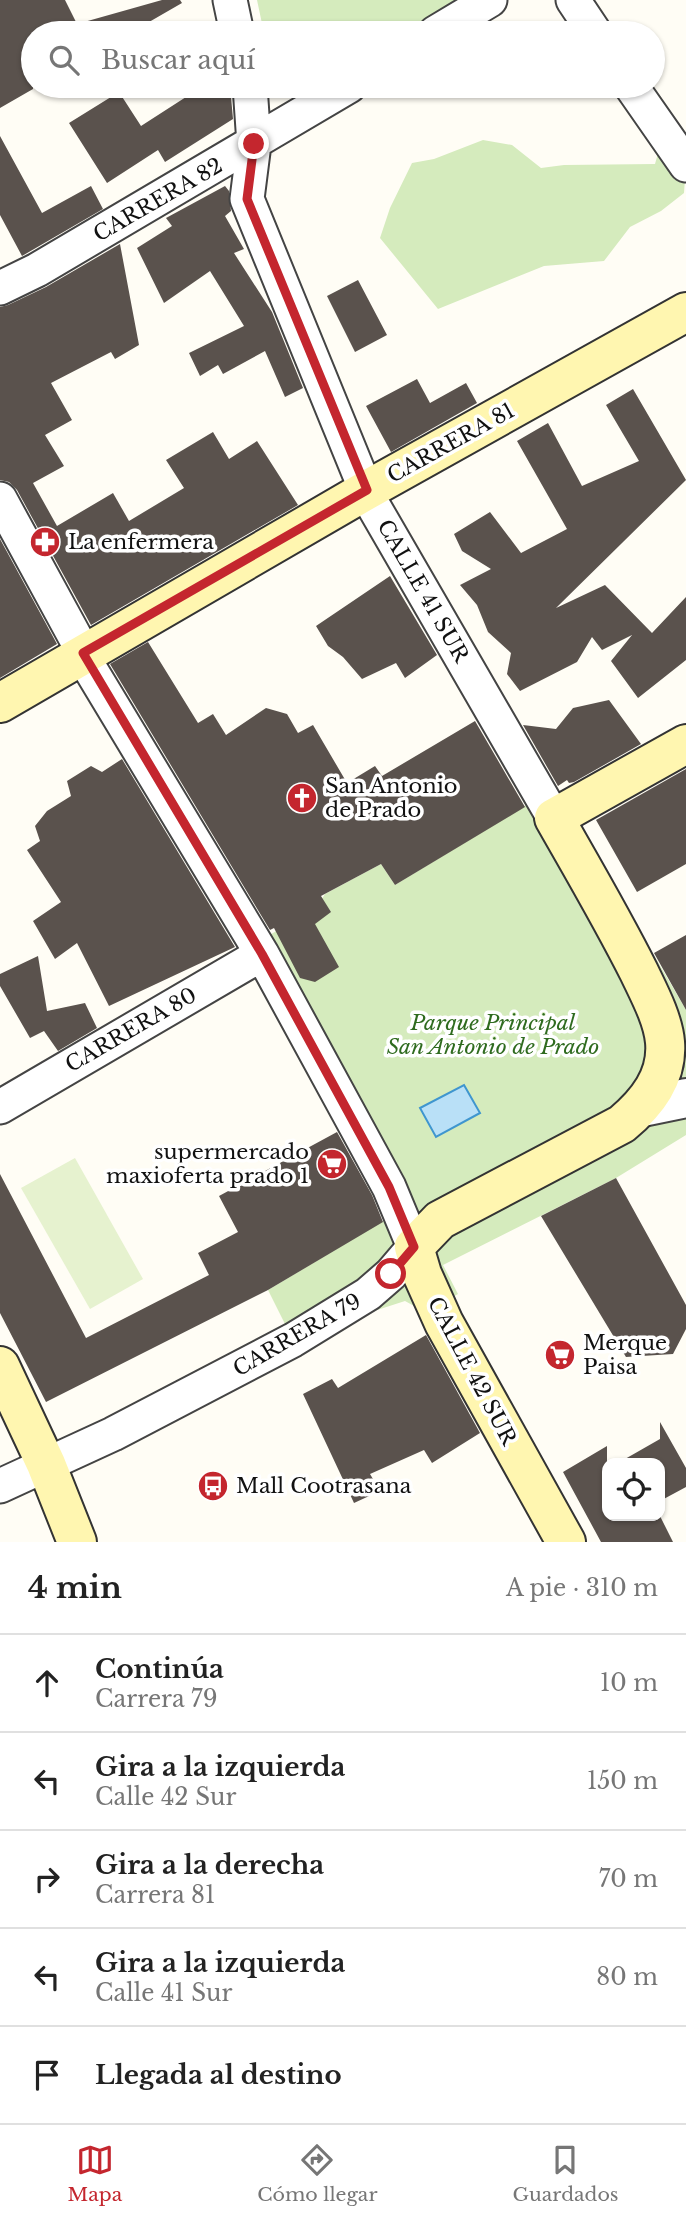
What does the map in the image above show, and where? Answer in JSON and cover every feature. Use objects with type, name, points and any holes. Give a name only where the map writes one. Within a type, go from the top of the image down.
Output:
[{"type":"main road","name":"CARRERA 81","points":[[0,703],[367,490],[686,312]]},
{"type":"main road","points":[[554,818],[686,744]]},
{"type":"main road","name":"CALLE 41 SUR","points":[[554,818],[621,934],[676,1054]]},
{"type":"main road","name":"CARRERA 79","points":[[414,1247],[440,1220],[622,1124],[643,1107],[656,1085],[664,1060],[676,1054]]},
{"type":"main road","name":"CALLE 42 SUR","points":[[414,1247],[422,1274],[444,1323],[566,1542]]},
{"type":"main road","points":[[0,1366],[46,1464],[77,1542]]},
{"type":"street","points":[[230,0],[234,21]]},
{"type":"street","points":[[455,21],[490,0]]},
{"type":"street","points":[[573,0],[588,21]]},
{"type":"street","name":"CALLE 41 SUR","points":[[251,98],[254,144],[247,199],[370,500],[554,818]]},
{"type":"street","name":"CARRERA 82","points":[[0,288],[37,270],[329,98]]},
{"type":"street","points":[[640,98],[686,165]]},
{"type":"street","name":"CALLE 42 SUR","points":[[0,499],[83,653],[262,954],[389,1187],[414,1247]]},
{"type":"street","name":"CARRERA 80","points":[[0,1107],[262,954]]},
{"type":"street","name":"CARRERA 79","points":[[643,1107],[686,1098]]},
{"type":"street","name":"CARRERA 79","points":[[0,1486],[113,1434],[293,1340],[368,1294],[391,1274],[414,1247]]},
{"type":"green space","points":[[257,0],[468,0],[437,21],[261,21]]},
{"type":"green space","points":[[662,139],[686,165],[684,193],[661,211],[630,227],[604,261],[544,266],[438,309],[380,238],[390,208],[412,163],[434,159],[483,140],[512,145],[541,168],[564,165],[655,164]]},
{"type":"green space","name":"Parque Principal San Antonio de Prado","points":[[541,796],[579,827],[686,1010],[686,1135],[616,1178],[443,1265],[458,1294],[425,1312],[405,1301],[340,1322],[296,1346],[268,1290],[385,1220],[259,970],[265,938],[318,905],[325,894],[381,864],[395,885]]},
{"type":"green space","points":[[75,1158],[143,1279],[90,1309],[21,1188]]},
{"type":"water","points":[[464,1085],[480,1113],[436,1137],[420,1108]]},
{"type":"building","points":[[0,0],[65,0],[76,21],[21,21],[21,96],[0,108]]},
{"type":"building","points":[[162,0],[180,0],[182,3],[151,21],[88,21]]},
{"type":"building","points":[[109,98],[123,98],[141,126],[184,98],[231,98],[233,119],[165,162],[158,150],[107,183],[69,123]]},
{"type":"building","points":[[0,136],[42,213],[91,186],[103,209],[22,256],[0,215]]},
{"type":"building","points":[[225,186],[229,191],[231,211],[225,216],[244,249],[234,253],[272,312],[303,388],[285,397],[265,351],[223,374],[218,365],[200,376],[189,353],[244,326],[210,271],[164,303],[137,248],[172,226],[166,218]]},
{"type":"building","points":[[120,244],[139,345],[115,359],[111,352],[51,383],[72,420],[45,435],[64,466],[33,483],[57,526],[113,493],[129,521],[184,488],[166,460],[213,432],[229,459],[257,441],[298,505],[91,625],[17,490],[9,482],[0,480],[0,307],[46,287]]},
{"type":"building","points":[[358,280],[387,335],[355,352],[327,296]]},
{"type":"building","points":[[417,379],[430,403],[466,383],[477,403],[391,452],[366,406]]},
{"type":"building","points":[[633,389],[686,480],[556,608],[605,585],[652,633],[686,597],[686,660],[638,698],[611,661],[632,635],[602,650],[592,637],[577,662],[520,691],[507,674],[511,653],[488,632],[477,605],[460,585],[491,569],[462,551],[454,534],[490,512],[521,553],[567,529],[517,441],[548,423],[582,486],[639,461],[606,405]]},
{"type":"building","points":[[0,539],[57,644],[0,678]]},
{"type":"building","points":[[390,576],[437,655],[405,678],[396,663],[362,679],[343,657],[328,646],[316,626]]},
{"type":"building","points":[[148,642],[198,723],[213,714],[226,735],[266,708],[287,714],[298,733],[313,725],[347,783],[375,766],[382,776],[475,721],[525,807],[395,885],[381,864],[321,896],[331,912],[315,924],[339,967],[315,982],[300,978],[274,928],[270,930],[110,664]]},
{"type":"building","points":[[609,700],[641,744],[574,782],[569,783],[567,780],[558,786],[523,725],[556,729],[573,708]]},
{"type":"building","points":[[122,759],[235,947],[109,1006],[77,943],[55,959],[33,921],[61,902],[27,850],[40,841],[35,826],[47,811],[71,796],[67,781],[91,766],[102,772]]},
{"type":"building","points":[[686,769],[686,864],[637,892],[596,820]]},
{"type":"building","points":[[686,935],[686,1010],[654,953]]},
{"type":"building","points":[[38,956],[47,1011],[85,1003],[97,1028],[58,1051],[44,1031],[30,1038],[0,986],[0,974]]},
{"type":"building","points":[[337,1132],[372,1195],[383,1222],[268,1290],[46,1402],[0,1313],[0,1174],[86,1338],[209,1275],[198,1253],[238,1232],[219,1196]]},
{"type":"building","points":[[616,1178],[686,1305],[686,1329],[673,1354],[626,1357],[541,1216]]},
{"type":"building","points":[[426,1335],[480,1433],[432,1463],[424,1450],[370,1474],[380,1491],[354,1503],[303,1394],[332,1379],[338,1388]]},
{"type":"building","points":[[660,1422],[686,1468],[686,1487],[665,1498],[665,1458],[627,1458],[660,1439]]},
{"type":"building","points":[[607,1446],[607,1458],[602,1458],[602,1521],[662,1521],[673,1542],[601,1542],[563,1472]]},
{"type":"place","name":"La enfermera","points":[[45,542]]},
{"type":"place","name":"San Antonio de Prado","points":[[302,798]]},
{"type":"place","name":"supermercado maxioferta prado 1","points":[[332,1164]]},
{"type":"place","name":"Merque Paisa","points":[[560,1355]]},
{"type":"place","name":"Mall Cootrasana","points":[[213,1486]]},
{"type":"route","points":[[254,144],[247,199],[367,490],[83,653],[83,657],[226,891],[389,1187],[414,1247],[391,1274]]}]
